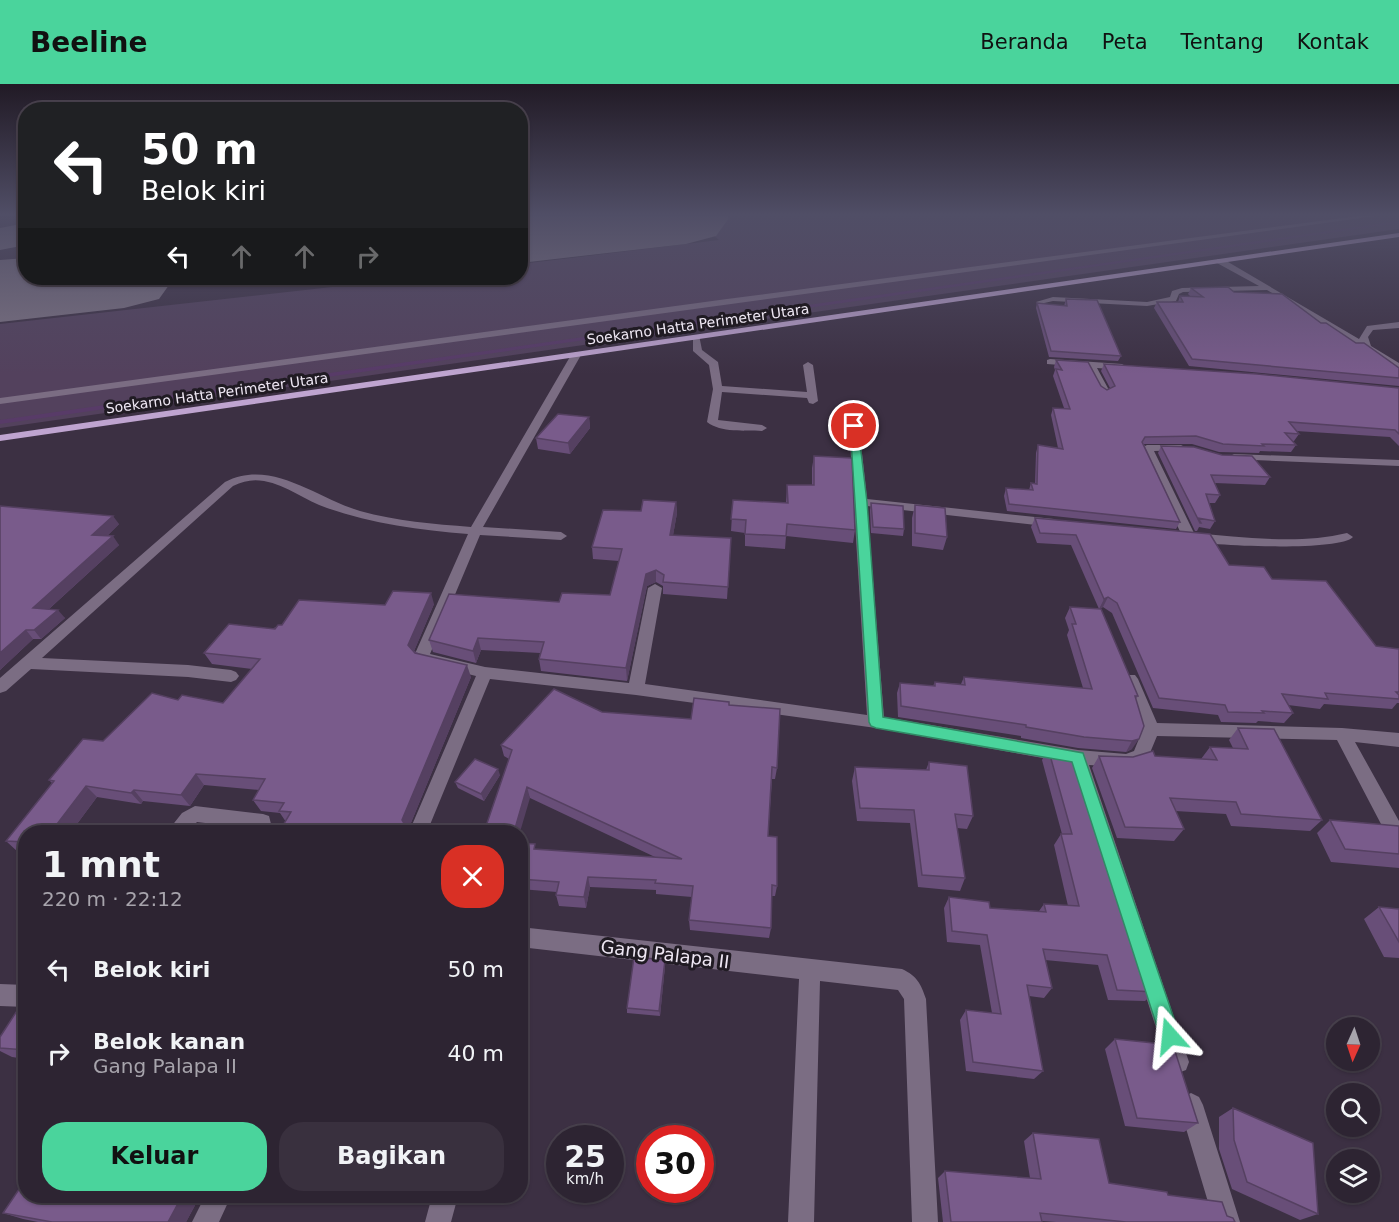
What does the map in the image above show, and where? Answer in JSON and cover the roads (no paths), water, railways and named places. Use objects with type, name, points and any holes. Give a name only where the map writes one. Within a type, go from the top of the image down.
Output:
[{"type":"main road","name":"Soekarno Hatta Perimeter Utara","points":[[0,438],[1172,268]]},
{"type":"street","points":[[0,400],[975,268]]},
{"type":"street","points":[[1233,268],[1399,367]]},
{"type":"street","points":[[1029,289],[1053,298],[1147,304],[1173,299],[1175,293],[1182,290],[1269,288]]},
{"type":"street","points":[[1040,302],[1053,298]]},
{"type":"street","points":[[1367,347],[1363,338],[1370,328],[1399,325]]},
{"type":"street","points":[[696,337],[698,351],[713,362],[718,389],[712,422],[723,426],[762,428]]},
{"type":"street","points":[[576,355],[476,530],[422,656],[485,673],[636,689],[876,722],[1078,757],[1127,761],[1141,754],[1151,729],[1125,666]]},
{"type":"street","points":[[1050,362],[1136,369]]},
{"type":"street","points":[[718,389],[813,398],[808,365]]},
{"type":"street","points":[[1091,365],[1105,392]]},
{"type":"street","points":[[854,426],[876,722]]},
{"type":"street","points":[[1192,449],[1148,448],[1183,536],[1283,543],[1340,540],[1347,537]]},
{"type":"street","points":[[1218,457],[1399,463]]},
{"type":"street","points":[[0,687],[229,484],[246,475],[265,477],[330,506],[422,527],[561,536]]},
{"type":"street","points":[[861,502],[1072,524]]},
{"type":"street","points":[[636,689],[655,588]]},
{"type":"street","points":[[27,663],[188,671],[231,676]]},
{"type":"street","points":[[421,825],[485,673]]},
{"type":"street","points":[[1151,729],[1342,735],[1399,740]]},
{"type":"street","points":[[1342,735],[1399,838]]},
{"type":"street","points":[[1078,757],[1126,899],[1227,1222]]},
{"type":"street","points":[[182,825],[188,818],[202,814],[263,822],[263,825]]},
{"type":"street","name":"Gang Palapa II","points":[[528,938],[902,980],[911,987],[915,1011],[925,1222]]},
{"type":"street","points":[[801,1222],[810,970]]},
{"type":"street","points":[[0,995],[18,996]]},
{"type":"street","points":[[205,1222],[214,1203]]},
{"type":"street","points":[[438,1222],[443,1203]]},
{"type":"waterway","points":[[0,422],[1076,268]]}]
